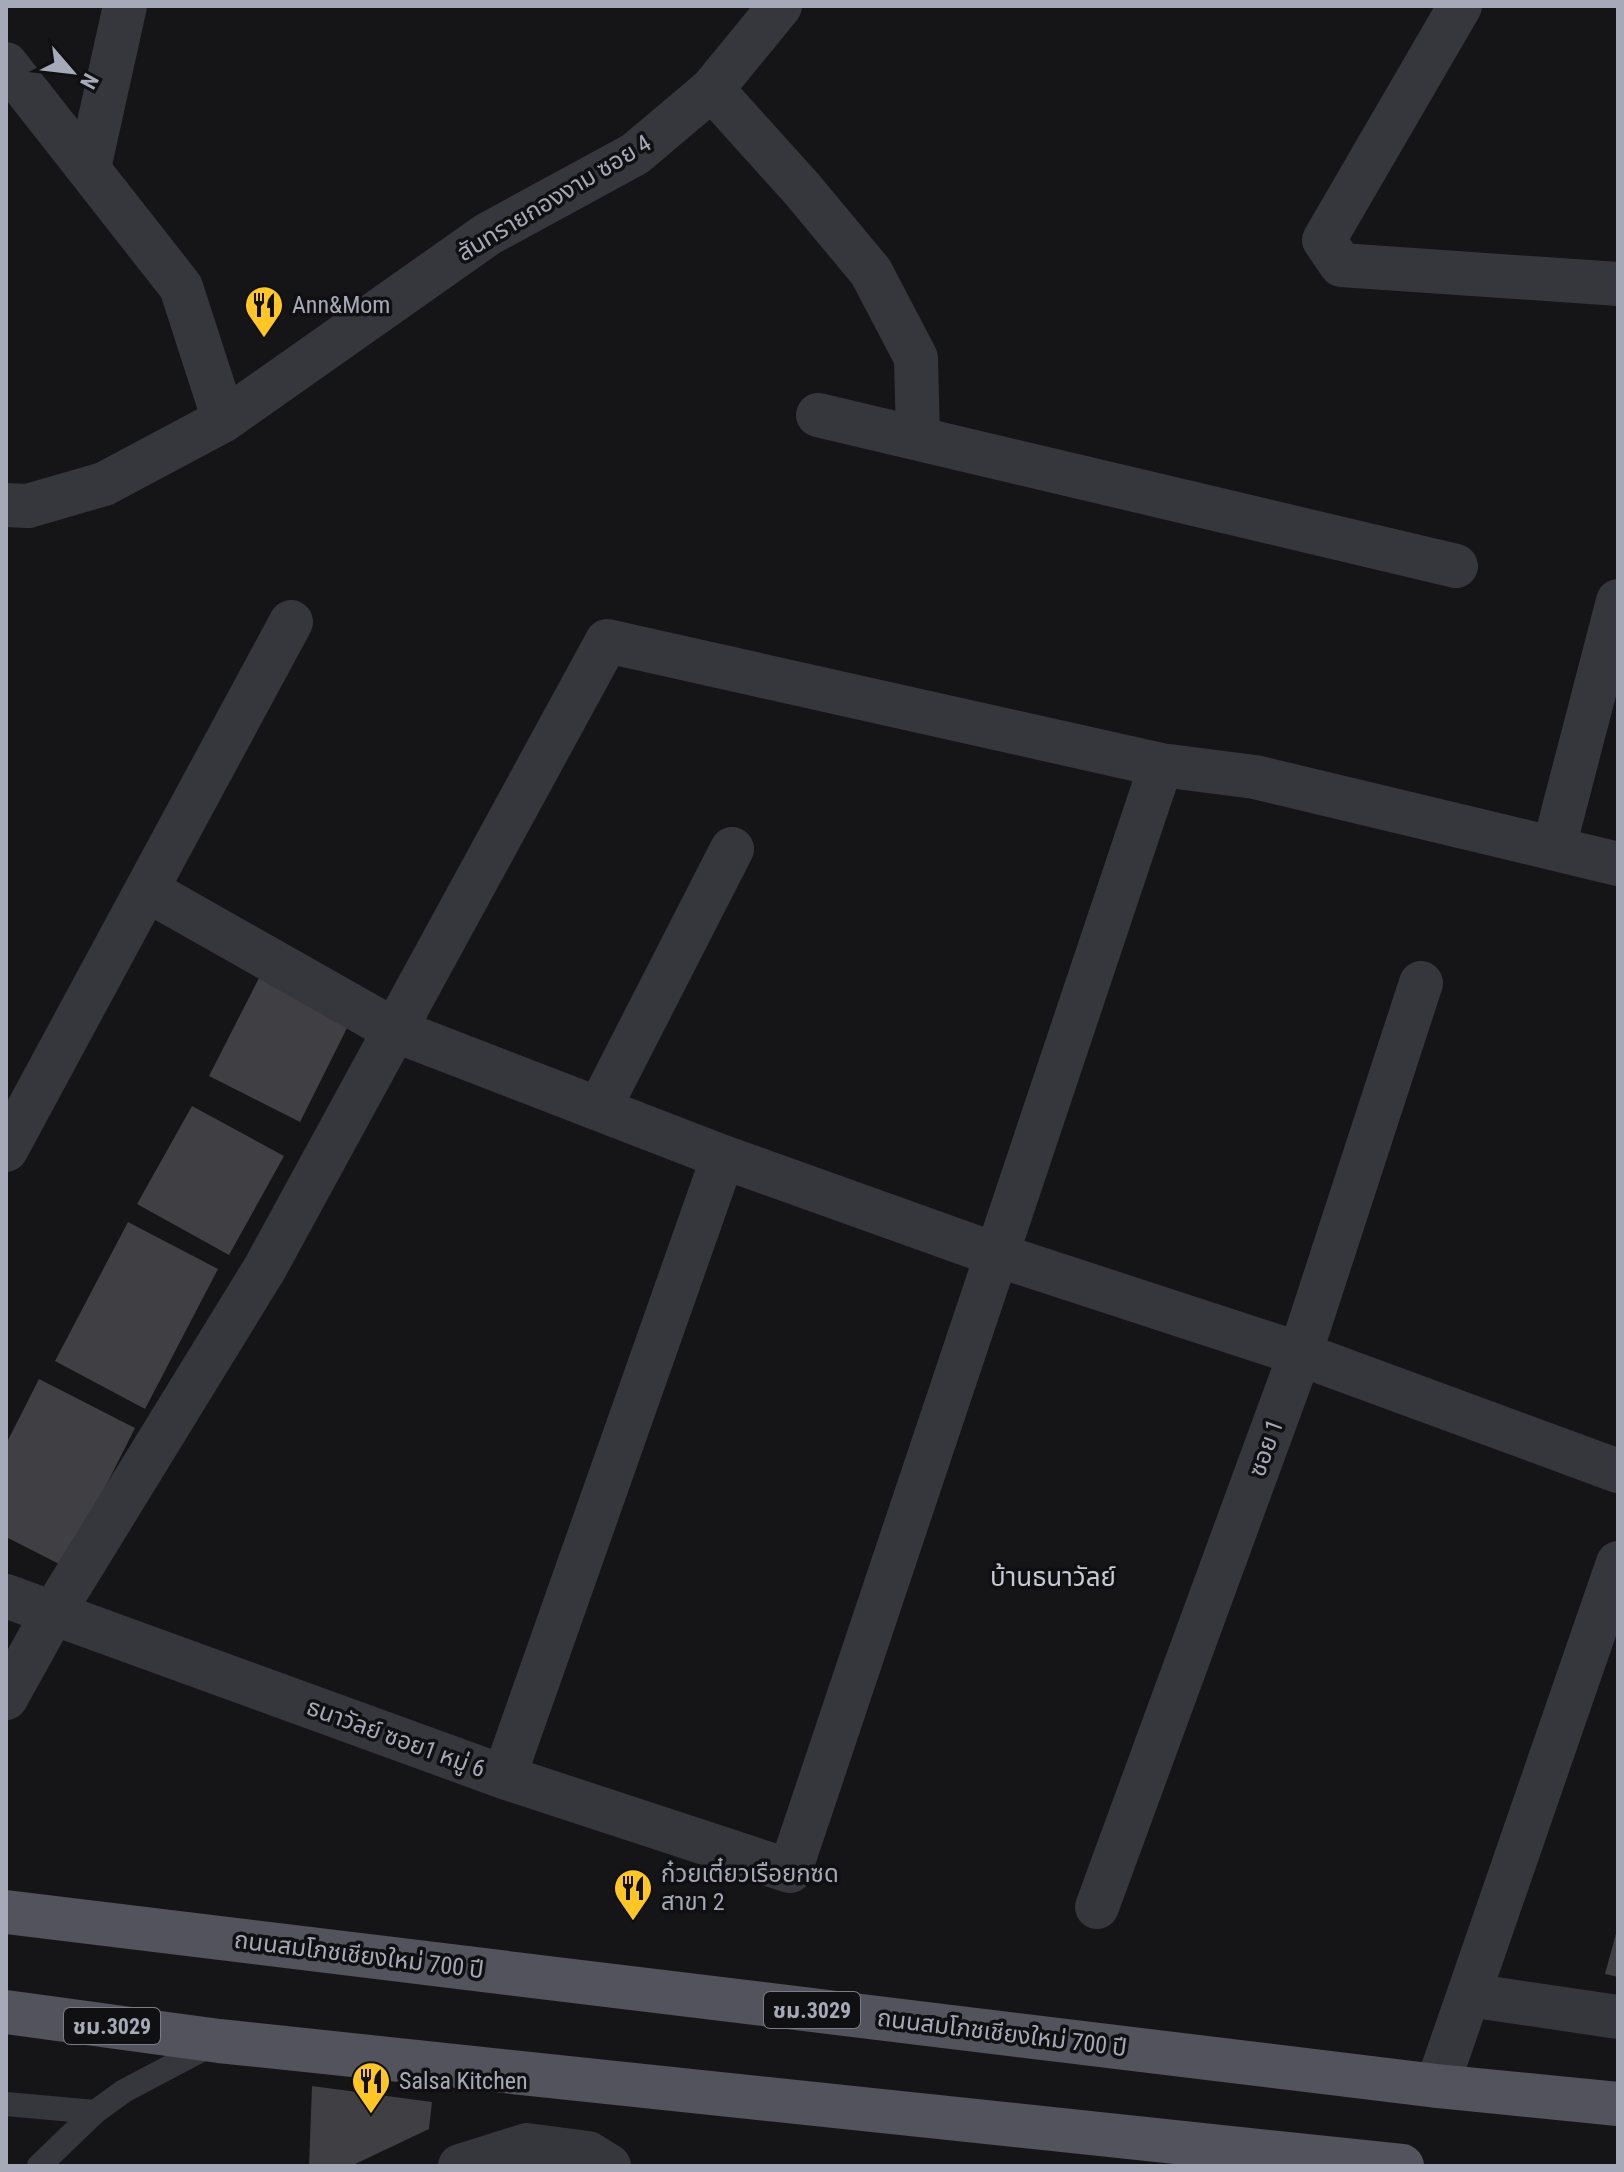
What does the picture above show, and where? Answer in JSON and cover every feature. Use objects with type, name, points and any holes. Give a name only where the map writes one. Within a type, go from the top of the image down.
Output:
[{"type":"main road","name":"ถนนสมโภชเชียงใหม่ 700 ปี","points":[[6,1912],[1437,2086],[1618,2104]]},
{"type":"main road","name":"ชม.3029","points":[[6,2012],[219,2041],[1393,2166]]},
{"type":"street","points":[[89,168],[125,6]]},
{"type":"street","name":"สันทรายกองงาม ซอย 4","points":[[6,505],[28,506],[104,484],[224,420],[488,234],[635,154],[712,89],[780,6]]},
{"type":"street","points":[[1460,6],[1324,240],[1341,265],[1618,284]]},
{"type":"street","points":[[6,64],[181,287],[224,420]]},
{"type":"street","points":[[712,89],[871,272],[916,358],[918,438]]},
{"type":"street","points":[[818,415],[1456,566]]},
{"type":"street","points":[[1554,847],[1618,601]]},
{"type":"street","points":[[6,1150],[291,622]]},
{"type":"street","points":[[6,1698],[52,1615],[265,1268],[607,641],[1161,765],[1255,777],[1618,864]]},
{"type":"street","points":[[997,1255],[1161,765]]},
{"type":"street","points":[[599,1109],[732,849]]},
{"type":"street","points":[[147,890],[394,1030],[723,1157],[997,1255],[1300,1354],[1618,1471]]},
{"type":"street","name":"ซอย 1","points":[[1097,1907],[1300,1354],[1421,983]]},
{"type":"street","points":[[504,1777],[723,1157]]},
{"type":"street","name":"ธนาวัลย์ ซอย1 หมู่ 6","points":[[6,1596],[504,1777],[790,1871],[997,1255]]},
{"type":"street","points":[[1437,2086],[1618,1563]]},
{"type":"street","points":[[1469,1995],[1618,2017]]},
{"type":"street","points":[[460,2166],[527,2145],[588,2153],[609,2166]]},
{"type":"lane","points":[[39,2166],[95,2112],[124,2091],[219,2041]]},
{"type":"lane","points":[[6,2104],[95,2112]]},
{"type":"building","points":[[259,978],[349,1024],[300,1122],[209,1076]]},
{"type":"building","points":[[192,1106],[284,1156],[229,1255],[137,1204]]},
{"type":"building","points":[[128,1222],[218,1269],[145,1409],[55,1361]]},
{"type":"building","points":[[39,1379],[135,1428],[65,1567],[6,1537],[6,1444]]},
{"type":"building","points":[[1618,1930],[1618,1977],[1605,1974]]},
{"type":"building","name":"Salsa Kitchen","points":[[312,2086],[432,2102],[429,2129],[351,2166],[309,2166]]},
{"type":"place","name":"Ann&Mom","points":[[264,339]]},
{"type":"place","name":"ก๋วยเตี๋ยวเรือยกซด สาขา 2","points":[[633,1922]]},
{"type":"place","name":"Salsa Kitchen","points":[[371,2115]]},
{"type":"district","name":"บ้านธนาวัลย์","points":[[1053,1577]]}]
